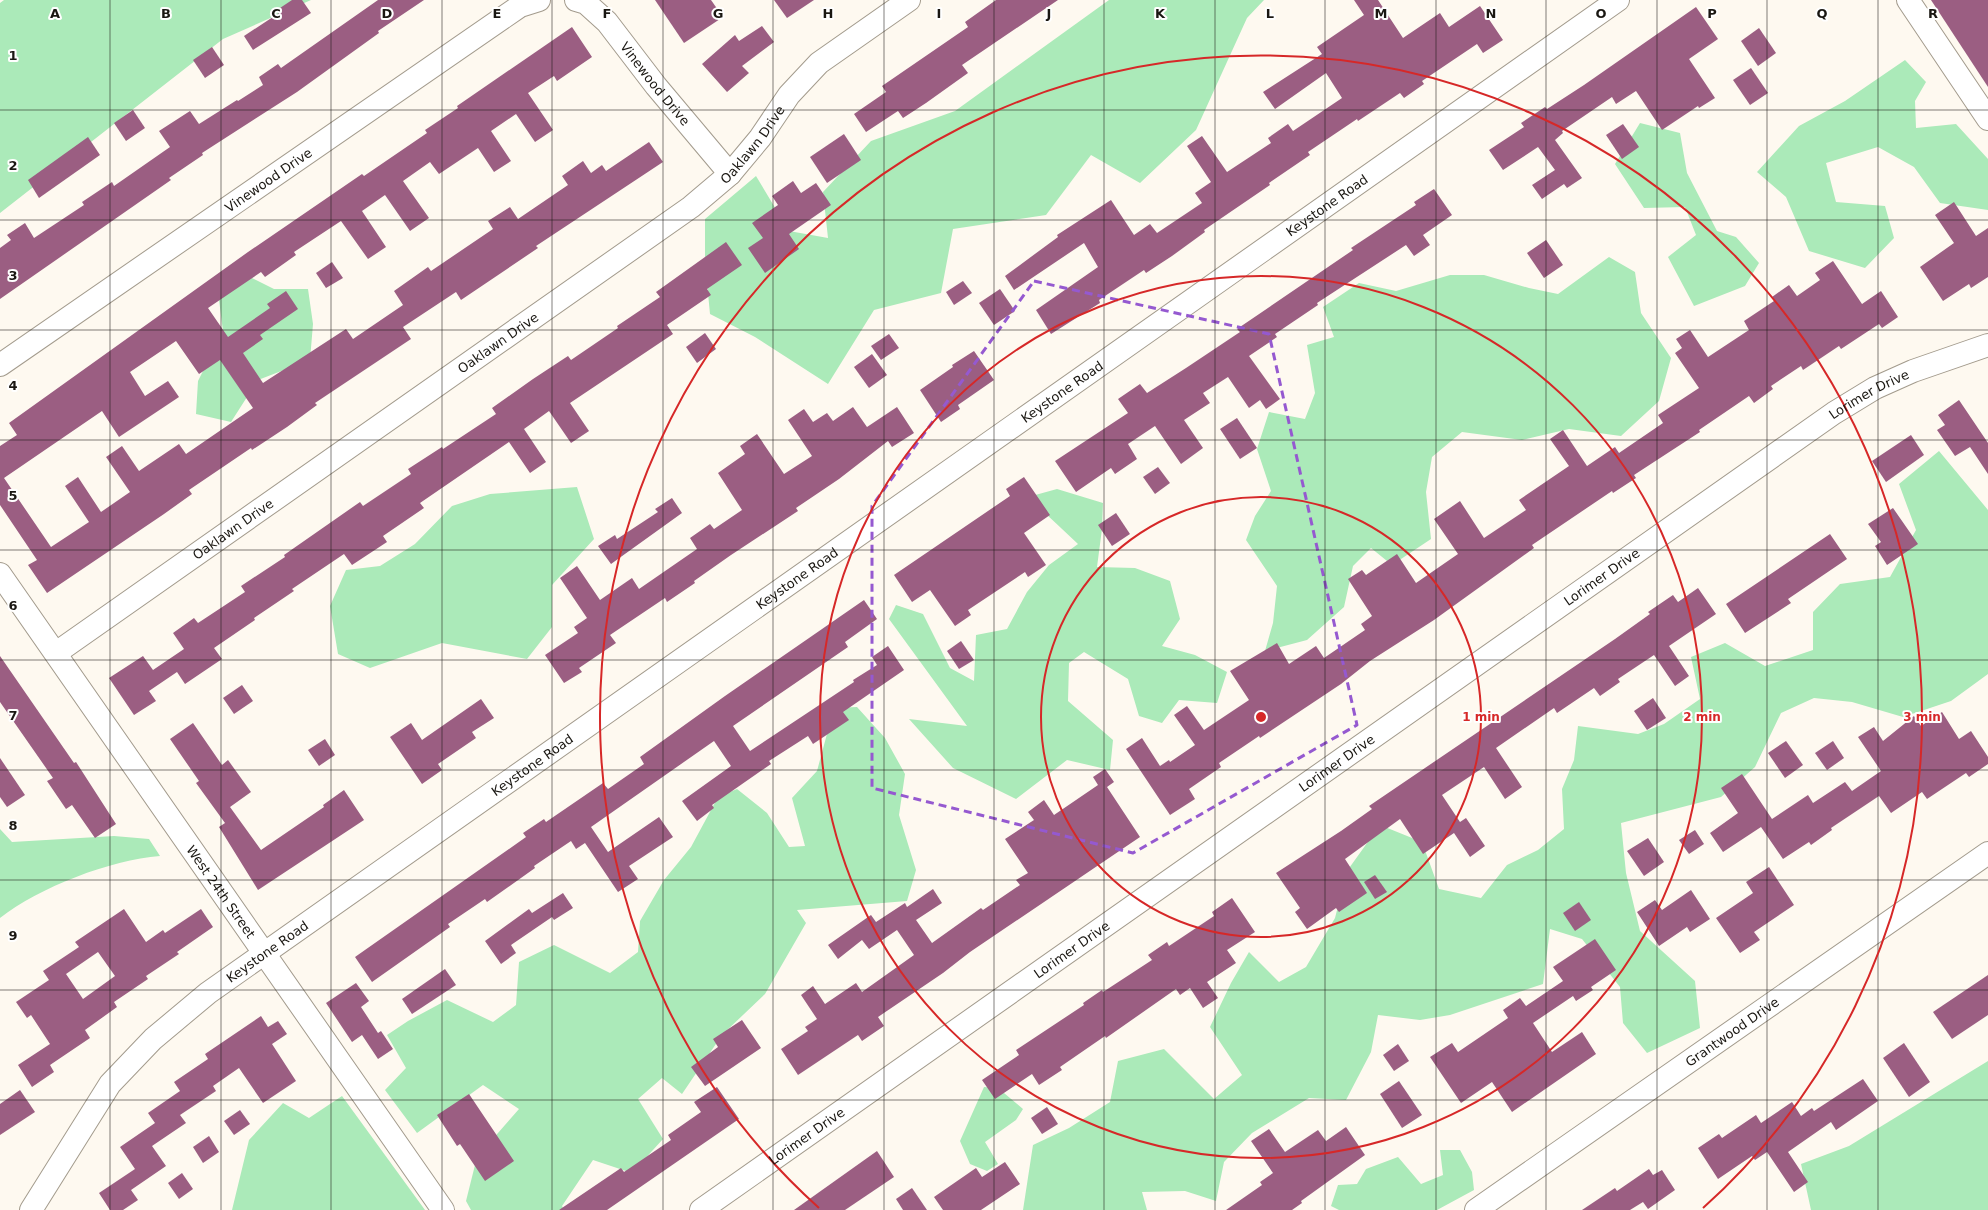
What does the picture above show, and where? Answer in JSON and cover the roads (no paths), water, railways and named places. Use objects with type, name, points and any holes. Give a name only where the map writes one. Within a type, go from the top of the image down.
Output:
[{"type":"street","name":"Vinewood Drive","points":[[0,365],[520,6],[538,0]]},
{"type":"street","name":"Vinewood Drive","points":[[576,0],[586,3],[608,22],[661,92],[730,174]]},
{"type":"street","name":"Oaklawn Drive","points":[[56,653],[691,207],[730,174],[760,138],[789,95],[819,63],[909,0]]},
{"type":"street","name":"Keystone Road","points":[[31,1210],[110,1084],[152,1039],[208,993],[1618,0]]},
{"type":"street","points":[[1908,0],[1988,119]]},
{"type":"street","name":"Lorimer Drive","points":[[701,1210],[1834,413],[1875,388],[1913,371],[1988,345]]},
{"type":"street","name":"West 24th Street","points":[[0,574],[443,1210]]},
{"type":"street","name":"Grantwood Drive","points":[[1487,1207],[1988,853]]}]
